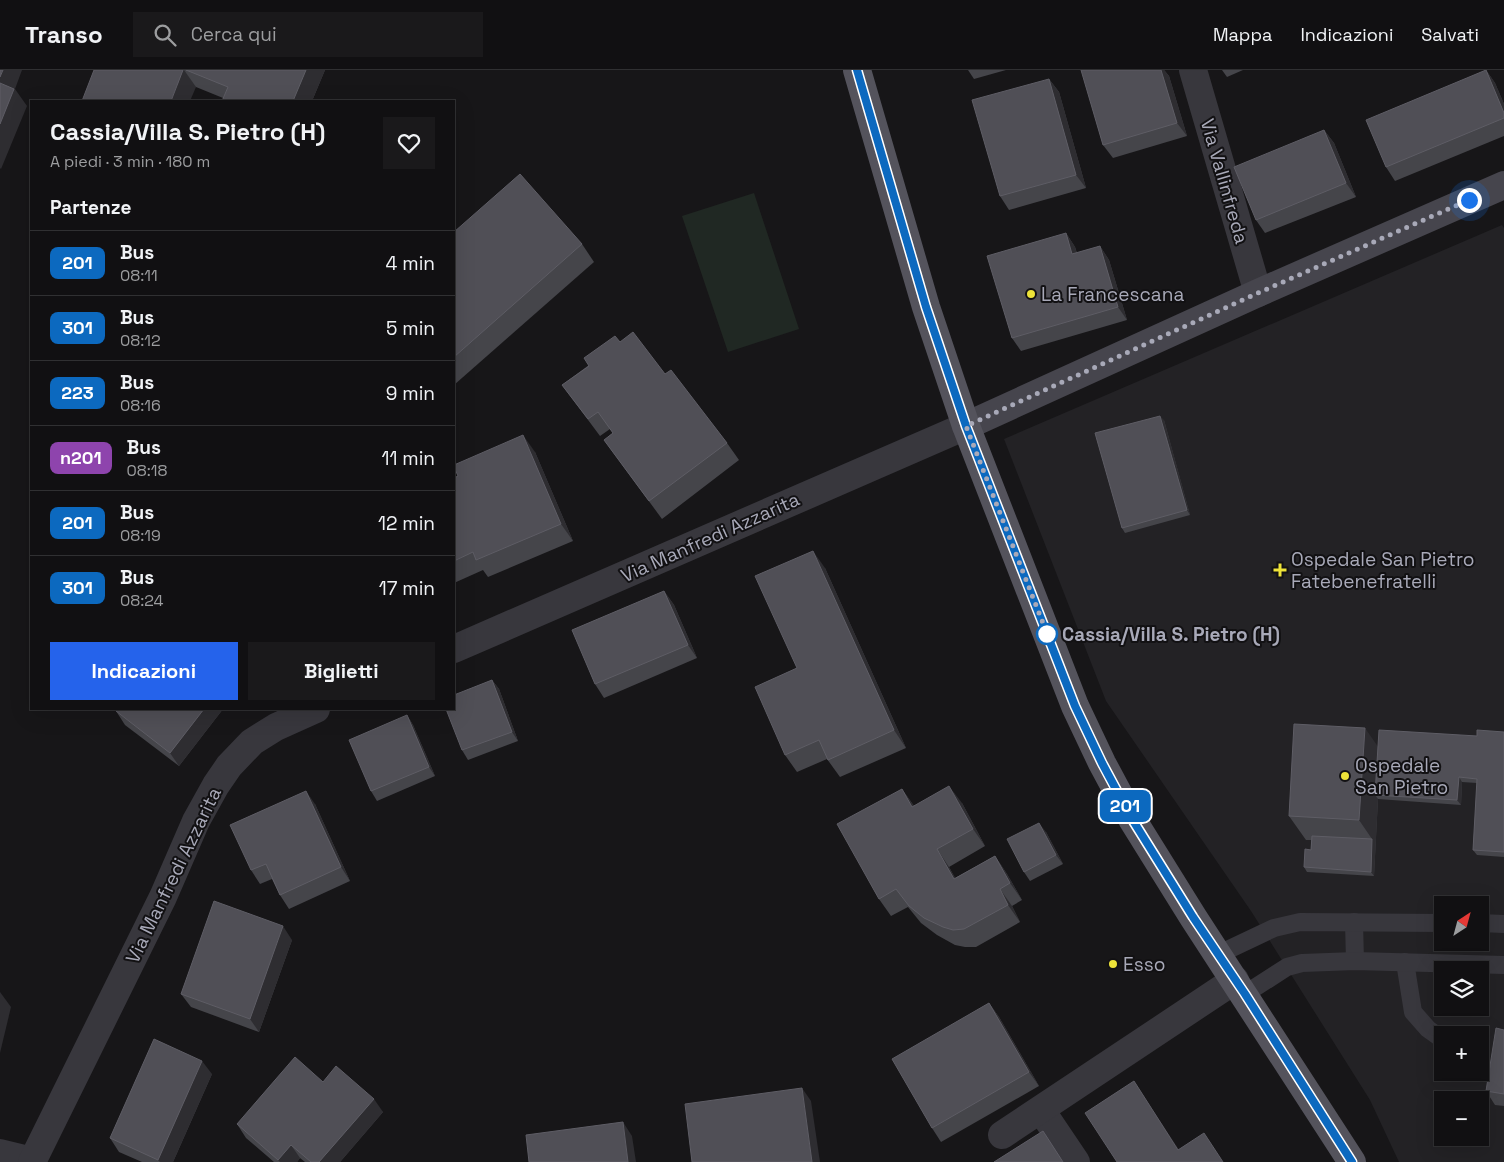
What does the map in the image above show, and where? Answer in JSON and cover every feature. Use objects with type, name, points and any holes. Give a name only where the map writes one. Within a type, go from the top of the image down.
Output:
[{"type":"main road","points":[[857,70],[926,307],[966,426],[1075,706],[1102,763],[1132,819],[1217,955],[1240,987],[1352,1162]]},
{"type":"street","name":"Via Vallinfreda","points":[[1193,70],[1258,293]]},
{"type":"street","points":[[966,426],[1258,293],[1504,185]]},
{"type":"street","name":"Via Manfredi Azzarita","points":[[455,648],[966,426]]},
{"type":"street","name":"Via Manfredi Azzarita","points":[[32,1162],[163,897],[196,822],[221,778],[235,759],[252,742],[276,727],[314,710]]},
{"type":"street","points":[[1002,1135],[1240,987]]},
{"type":"street","points":[[1041,1110],[1076,1162]]},
{"type":"street","points":[[0,1152],[32,1162]]},
{"type":"lane","points":[[1217,955],[1274,928],[1300,922],[1434,923]]},
{"type":"lane","points":[[1354,922],[1355,961]]},
{"type":"lane","points":[[1489,923],[1504,924]]},
{"type":"lane","points":[[1240,987],[1287,967],[1302,963],[1355,961],[1504,965]]},
{"type":"lane","points":[[1405,962],[1413,1012],[1434,1033]]},
{"type":"shaded area","points":[[754,193],[799,329],[728,352],[682,216]]},
{"type":"shaded area","name":"Ospedale San Pietro Fatebenefratelli","points":[[1502,225],[1504,228],[1504,1162],[1399,1162],[1370,1100],[1251,911],[1106,701],[1004,439]]},
{"type":"building","points":[[94,70],[183,70],[171,100],[82,100]]},
{"type":"building","points":[[186,70],[306,70],[293,100],[222,100],[228,87]]},
{"type":"building","points":[[1081,70],[1161,70],[1177,123],[1103,145]]},
{"type":"building","points":[[1486,70],[1504,113],[1504,118],[1386,167],[1366,120]]},
{"type":"building","points":[[1049,79],[1076,175],[1000,196],[972,100]]},
{"type":"building","points":[[0,83],[14,89],[0,124]]},
{"type":"building","points":[[1324,130],[1346,183],[1256,220],[1234,167]]},
{"type":"building","points":[[520,174],[582,244],[455,356],[455,231]]},
{"type":"building","points":[[1066,233],[1072,254],[1100,246],[1118,307],[1012,338],[987,256]]},
{"type":"building","points":[[633,332],[665,374],[671,370],[727,443],[649,501],[604,440],[613,433],[598,412],[588,419],[562,385],[589,366],[584,358],[615,336],[620,342]]},
{"type":"building","points":[[1160,416],[1187,510],[1122,528],[1095,433]]},
{"type":"building","points":[[523,435],[561,524],[476,560],[473,552],[455,561],[455,478],[458,476],[455,465]]},
{"type":"building","points":[[813,551],[894,730],[828,760],[819,740],[785,755],[755,687],[797,668],[755,576]]},
{"type":"building","points":[[664,591],[688,645],[595,684],[572,630]]},
{"type":"building","points":[[492,680],[512,732],[462,750],[446,710],[455,710],[455,695]]},
{"type":"building","points":[[116,710],[203,710],[170,753]]},
{"type":"building","points":[[407,715],[429,767],[371,791],[349,740]]},
{"type":"building","points":[[1294,724],[1365,728],[1359,820],[1289,816]]},
{"type":"building","points":[[1379,730],[1477,736],[1477,730],[1504,732],[1504,852],[1473,850],[1477,779],[1459,777],[1457,800],[1375,795]]},
{"type":"building","points":[[949,786],[973,829],[937,849],[954,879],[995,856],[1010,883],[1000,889],[1008,905],[964,929],[953,930],[924,918],[909,906],[896,889],[879,899],[837,824],[902,789],[912,807]]},
{"type":"building","points":[[306,791],[341,867],[280,895],[266,864],[251,870],[230,825]]},
{"type":"building","points":[[1039,823],[1056,855],[1024,872],[1007,839]]},
{"type":"building","points":[[1312,836],[1372,839],[1371,872],[1304,867],[1305,849],[1311,850]]},
{"type":"building","points":[[214,901],[283,926],[250,1019],[181,994]]},
{"type":"building","points":[[989,1003],[1029,1072],[932,1128],[892,1059]]},
{"type":"building","points":[[1496,1028],[1504,1030],[1504,1094],[1486,1091]]},
{"type":"building","points":[[154,1039],[202,1061],[158,1160],[110,1138]]},
{"type":"building","points":[[295,1057],[323,1082],[336,1066],[374,1099],[319,1162],[311,1162],[291,1145],[278,1160],[237,1124]]},
{"type":"building","points":[[1134,1081],[1178,1150],[1204,1133],[1223,1162],[1117,1162],[1085,1113]]},
{"type":"building","points":[[802,1088],[812,1162],[692,1162],[685,1104]]},
{"type":"building","points":[[623,1122],[628,1162],[529,1162],[526,1135]]},
{"type":"building","points":[[1043,1131],[1063,1162],[994,1162]]},
{"type":"bus line","name":"201","points":[[857,70],[926,307],[966,426],[1075,706],[1102,763],[1162,869],[1217,955],[1245,994],[1352,1162]]},
{"type":"place","name":"La Francescana","points":[[1031,294]]},
{"type":"place","name":"Ospedale San Pietro Fatebenefratelli","points":[[1280,570]]},
{"type":"place","name":"Cassia/Villa S. Pietro (H)","points":[[1047,634]]},
{"type":"place","name":"Ospedale San Pietro","points":[[1345,776]]},
{"type":"place","name":"Esso","points":[[1113,964]]},
{"type":"route","points":[[1047,634],[1048,636],[966,426],[1258,293],[1469,200]]}]
